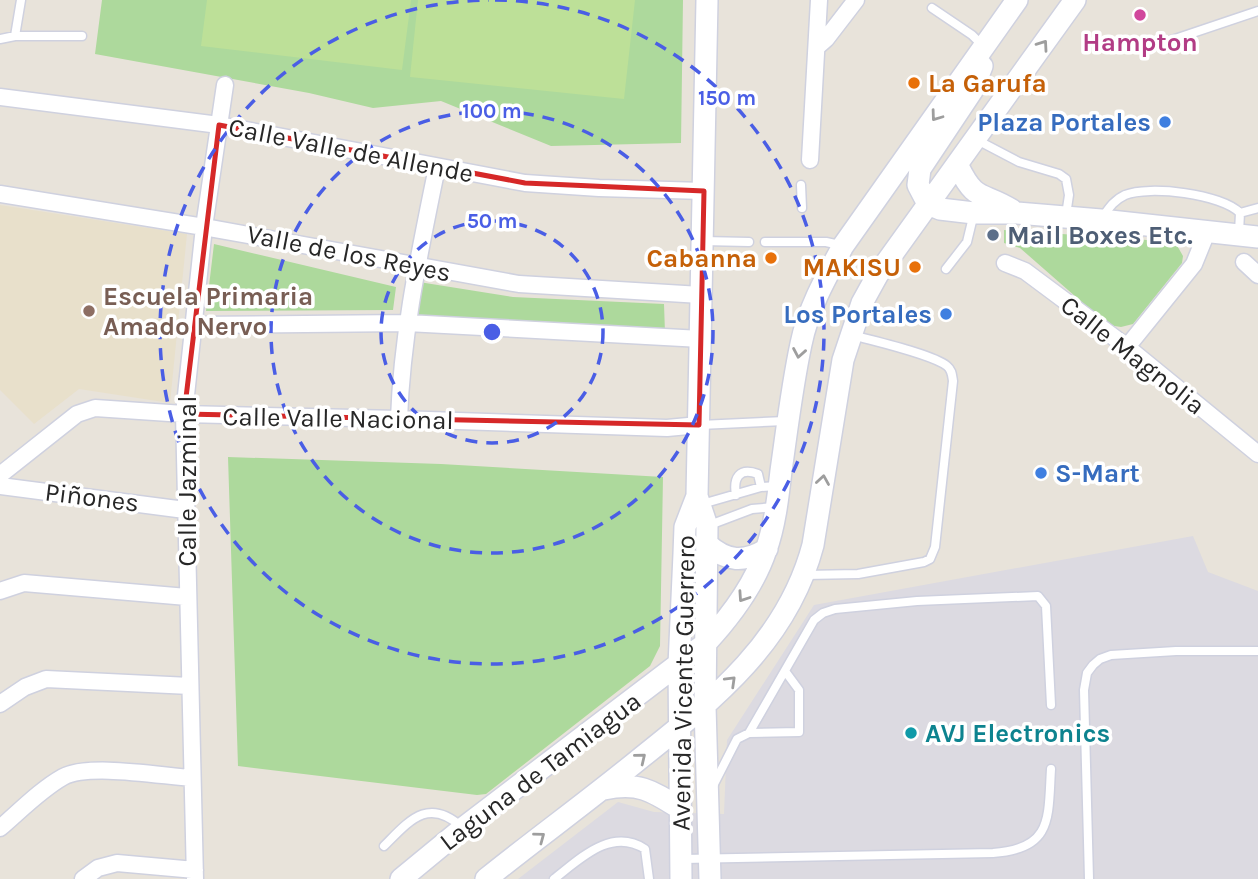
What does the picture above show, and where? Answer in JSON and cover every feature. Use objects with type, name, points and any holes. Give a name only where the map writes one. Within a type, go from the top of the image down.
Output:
[{"type":"main road","points":[[699,500],[707,0]]},
{"type":"main road","name":"Laguna de Tamiagua","points":[[401,879],[463,828],[679,665],[706,643],[735,610],[750,587],[767,549],[772,493],[801,343],[823,282],[843,246],[1017,0]]},
{"type":"main road","name":"Laguna de Tamiagua","points":[[486,879],[705,706],[766,642],[805,575],[813,545],[843,360],[862,303],[878,274],[1075,0]]},
{"type":"main road","points":[[985,48],[981,70],[972,91],[920,169],[918,185],[929,204],[940,209],[974,213],[1017,212],[1248,236]]},
{"type":"main road","points":[[958,166],[970,189],[976,194],[1017,212]]},
{"type":"main road","name":"Avenida Vicente Guerrero","points":[[681,869],[705,706],[707,535],[699,500]]},
{"type":"main road","name":"Avenida Vicente Guerrero","points":[[699,500],[685,527],[679,665],[680,727],[693,801],[710,869]]},
{"type":"main road","points":[[707,535],[717,552],[735,560],[751,558],[767,549]]},
{"type":"main road","points":[[602,790],[636,786],[693,801]]},
{"type":"street","points":[[810,160],[819,0]]},
{"type":"street","points":[[818,46],[856,0]]},
{"type":"street","name":"Calle Jazminal","points":[[195,874],[184,414],[204,227],[225,85]]},
{"type":"street","name":"Calle Valle de Allende","points":[[0,97],[219,125],[497,178],[560,186],[704,191]]},
{"type":"street","points":[[399,419],[407,323],[437,167]]},
{"type":"street","name":"Valle de los Reyes","points":[[0,194],[204,227],[519,284],[701,295]]},
{"type":"street","points":[[1127,347],[1194,264],[1207,232]]},
{"type":"street","points":[[1244,262],[1258,275]]},
{"type":"street","name":"Calle Magnolia","points":[[1005,263],[1025,271],[1127,347],[1258,454]]},
{"type":"street","points":[[193,325],[407,323],[701,339]]},
{"type":"street","name":"Calle Valle Nacional","points":[[0,475],[77,414],[95,408],[184,414],[667,428],[699,425]]},
{"type":"street","name":"Piñones","points":[[0,486],[185,510]]},
{"type":"street","points":[[0,591],[24,583],[187,597]]},
{"type":"street","points":[[0,704],[25,687],[46,679],[190,686]]},
{"type":"street","points":[[0,828],[54,783],[76,772],[100,771],[192,778]]},
{"type":"street","points":[[83,879],[98,868],[117,863],[195,874]]},
{"type":"lane","points":[[15,36],[21,0]]},
{"type":"lane","points":[[932,8],[972,35],[985,48]]},
{"type":"lane","points":[[1157,45],[1258,11]]},
{"type":"lane","points":[[0,39],[15,36],[82,36]]},
{"type":"lane","points":[[976,139],[1019,162],[1059,174],[1066,179],[1069,195],[1066,218]]},
{"type":"lane","points":[[801,185],[802,208]]},
{"type":"lane","points":[[1101,220],[1112,204],[1124,196],[1147,190],[1174,191],[1234,206],[1240,213],[1248,236]]},
{"type":"lane","points":[[1240,213],[1258,208]]},
{"type":"lane","points":[[946,269],[967,242],[974,213]]},
{"type":"lane","points":[[702,241],[748,242]]},
{"type":"lane","points":[[765,242],[825,242],[843,246]]},
{"type":"lane","points":[[805,575],[858,574],[924,562],[930,559],[935,547],[953,381],[951,369],[928,358],[850,334]]},
{"type":"lane","points":[[699,425],[788,421]]},
{"type":"lane","points":[[736,495],[734,483],[737,477],[743,472],[751,471],[758,474],[772,493]]},
{"type":"lane","points":[[699,500],[772,493]]},
{"type":"lane","points":[[707,535],[752,509],[772,493]]},
{"type":"lane","points":[[749,733],[814,620],[835,609],[917,601],[1038,596],[1046,606],[1051,705]]},
{"type":"lane","points":[[1089,879],[1084,690],[1087,673],[1100,659],[1124,654],[1258,651]]},
{"type":"lane","points":[[693,801],[720,777],[737,739],[749,733],[799,732],[799,690],[785,671]]},
{"type":"lane","points":[[681,869],[1019,850],[1032,844],[1046,823],[1051,769]]},
{"type":"lane","points":[[384,846],[414,817],[426,813],[444,814],[463,828]]},
{"type":"lane","points":[[554,879],[593,849],[618,841],[629,842],[645,849],[649,879]]},
{"type":"highlighted area","points":[[219,125],[525,183],[704,191],[699,425],[184,414]]},
{"type":"shaded area","name":"Escuela Primaria Amado Nervo","points":[[0,205],[187,234],[170,403],[79,389],[34,424],[0,390]]},
{"type":"shaded area","points":[[1193,536],[1208,572],[1258,591],[1258,879],[518,879],[618,802],[654,812],[724,814],[727,740],[814,605]]},
{"type":"green space","points":[[102,0],[683,0],[681,143],[551,146],[441,101],[373,108],[309,93],[95,54]]},
{"type":"green space","points":[[207,0],[411,0],[402,70],[201,46]]},
{"type":"green space","points":[[418,0],[635,0],[624,99],[410,77]]},
{"type":"green space","points":[[1004,230],[1175,242],[1183,256],[1182,263],[1133,324],[1121,327],[1108,325],[1020,248],[1004,243]]},
{"type":"green space","points":[[214,244],[396,287],[393,310],[206,311]]},
{"type":"green space","points":[[419,282],[513,297],[664,304],[665,333],[415,320]]},
{"type":"green space","points":[[228,457],[441,464],[663,477],[660,646],[650,666],[486,794],[238,766]]},
{"type":"place","name":"Hampton","points":[[1140,15]]},
{"type":"place","name":"La Garufa","points":[[914,83]]},
{"type":"place","name":"Plaza Portales","points":[[1165,122]]},
{"type":"place","name":"Mail Boxes Etc.","points":[[993,235]]},
{"type":"place","name":"Cabanna","points":[[771,258]]},
{"type":"place","name":"MAKISU","points":[[915,267]]},
{"type":"place","name":"Escuela Primaria Amado Nervo","points":[[89,311]]},
{"type":"place","name":"Los Portales","points":[[946,314]]},
{"type":"place","name":"S-Mart","points":[[1041,473]]},
{"type":"place","name":"AVJ Electronics","points":[[911,733]]}]
